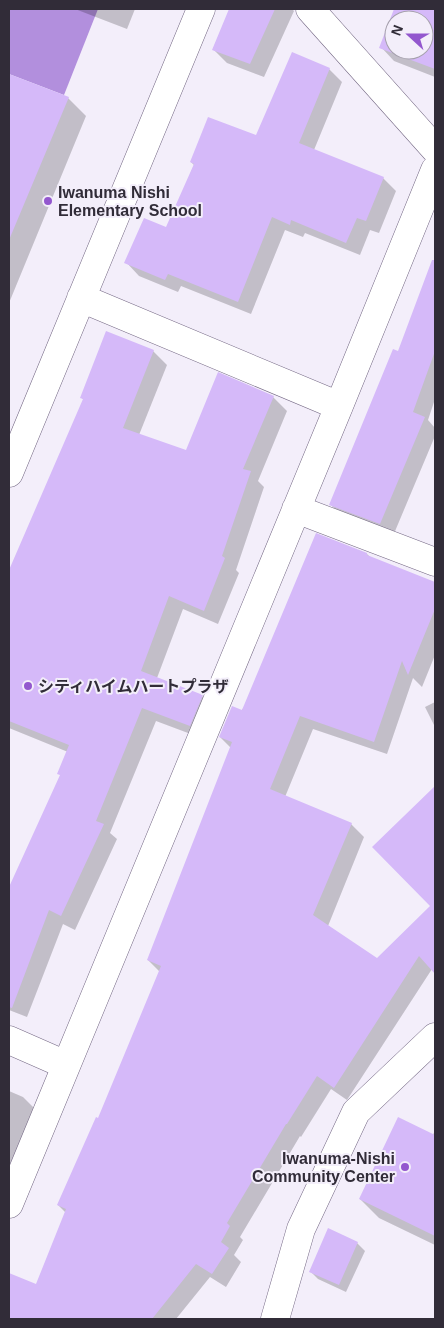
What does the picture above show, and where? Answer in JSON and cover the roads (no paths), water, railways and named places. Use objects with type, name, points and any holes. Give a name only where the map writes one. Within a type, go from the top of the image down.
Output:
[{"type":"street","points":[[9,473],[201,9]]},
{"type":"street","points":[[310,9],[435,149]]},
{"type":"street","points":[[9,1204],[435,170]]},
{"type":"street","points":[[82,298],[339,406]]},
{"type":"street","points":[[296,509],[435,562]]},
{"type":"street","points":[[275,1319],[301,1229],[356,1112],[435,1036]]},
{"type":"street","points":[[9,1040],[66,1065]]},
{"type":"place","name":"Iwanuma Nishi Elementary School","points":[[48,201]]},
{"type":"place","name":"シティハイムハートプラザ","points":[[28,686]]},
{"type":"place","name":"Iwanuma-Nishi Community Center","points":[[405,1167]]}]
